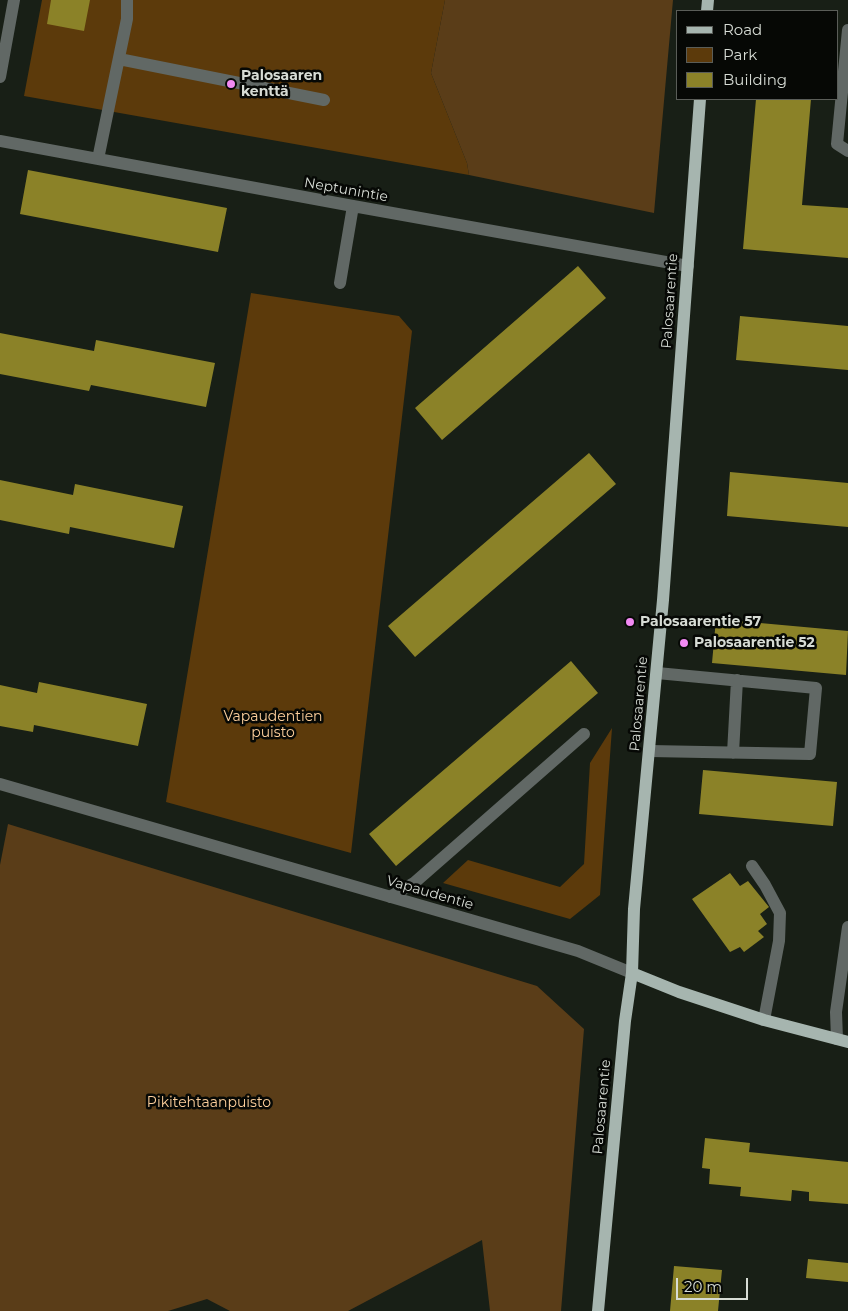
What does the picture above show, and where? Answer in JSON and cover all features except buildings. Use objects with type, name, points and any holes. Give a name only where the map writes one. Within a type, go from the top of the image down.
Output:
[{"type":"main road","name":"Palosaarentie","points":[[598,1311],[625,1022],[632,973],[634,909],[657,674],[700,100]]},
{"type":"main road","name":"Vapaudentie","points":[[632,973],[679,992],[764,1020],[842,1041]]},
{"type":"street","points":[[0,77],[14,0]]},
{"type":"street","points":[[98,159],[127,19],[127,0]]},
{"type":"street","points":[[848,30],[837,144],[848,151]]},
{"type":"street","points":[[119,59],[324,100]]},
{"type":"street","name":"Neptunintie","points":[[0,141],[688,266]]},
{"type":"street","points":[[340,283],[354,206]]},
{"type":"street","points":[[650,751],[810,754],[816,688],[657,674]]},
{"type":"street","points":[[733,753],[736,680]]},
{"type":"street","points":[[390,897],[414,883],[584,734]]},
{"type":"street","name":"Vapaudentie","points":[[0,784],[578,951],[632,973]]},
{"type":"street","points":[[752,866],[780,913],[779,941],[764,1020]]},
{"type":"street","points":[[842,1041],[836,1012],[848,927]]},
{"type":"green space","name":"Palosaaren kenttä","points":[[42,0],[445,0],[431,73],[467,163],[469,175],[24,96]]},
{"type":"green space","points":[[445,0],[673,0],[654,213],[469,175],[467,163],[431,73]]},
{"type":"green space","name":"Vapaudentien puisto","points":[[251,293],[399,316],[412,331],[351,853],[166,802]]},
{"type":"green space","points":[[612,728],[600,895],[570,919],[443,883],[468,860],[560,887],[584,864],[590,763]]},
{"type":"green space","name":"Pikitehtaanpuisto","points":[[8,824],[537,986],[584,1029],[561,1311],[490,1311],[482,1240],[348,1311],[230,1311],[207,1299],[168,1311],[0,1311],[0,865]]},
{"type":"place","name":"Palosaaren kenttä","points":[[231,84]]},
{"type":"place","name":"Palosaarentie 57","points":[[630,622]]},
{"type":"place","name":"Palosaarentie 52","points":[[684,643]]}]
